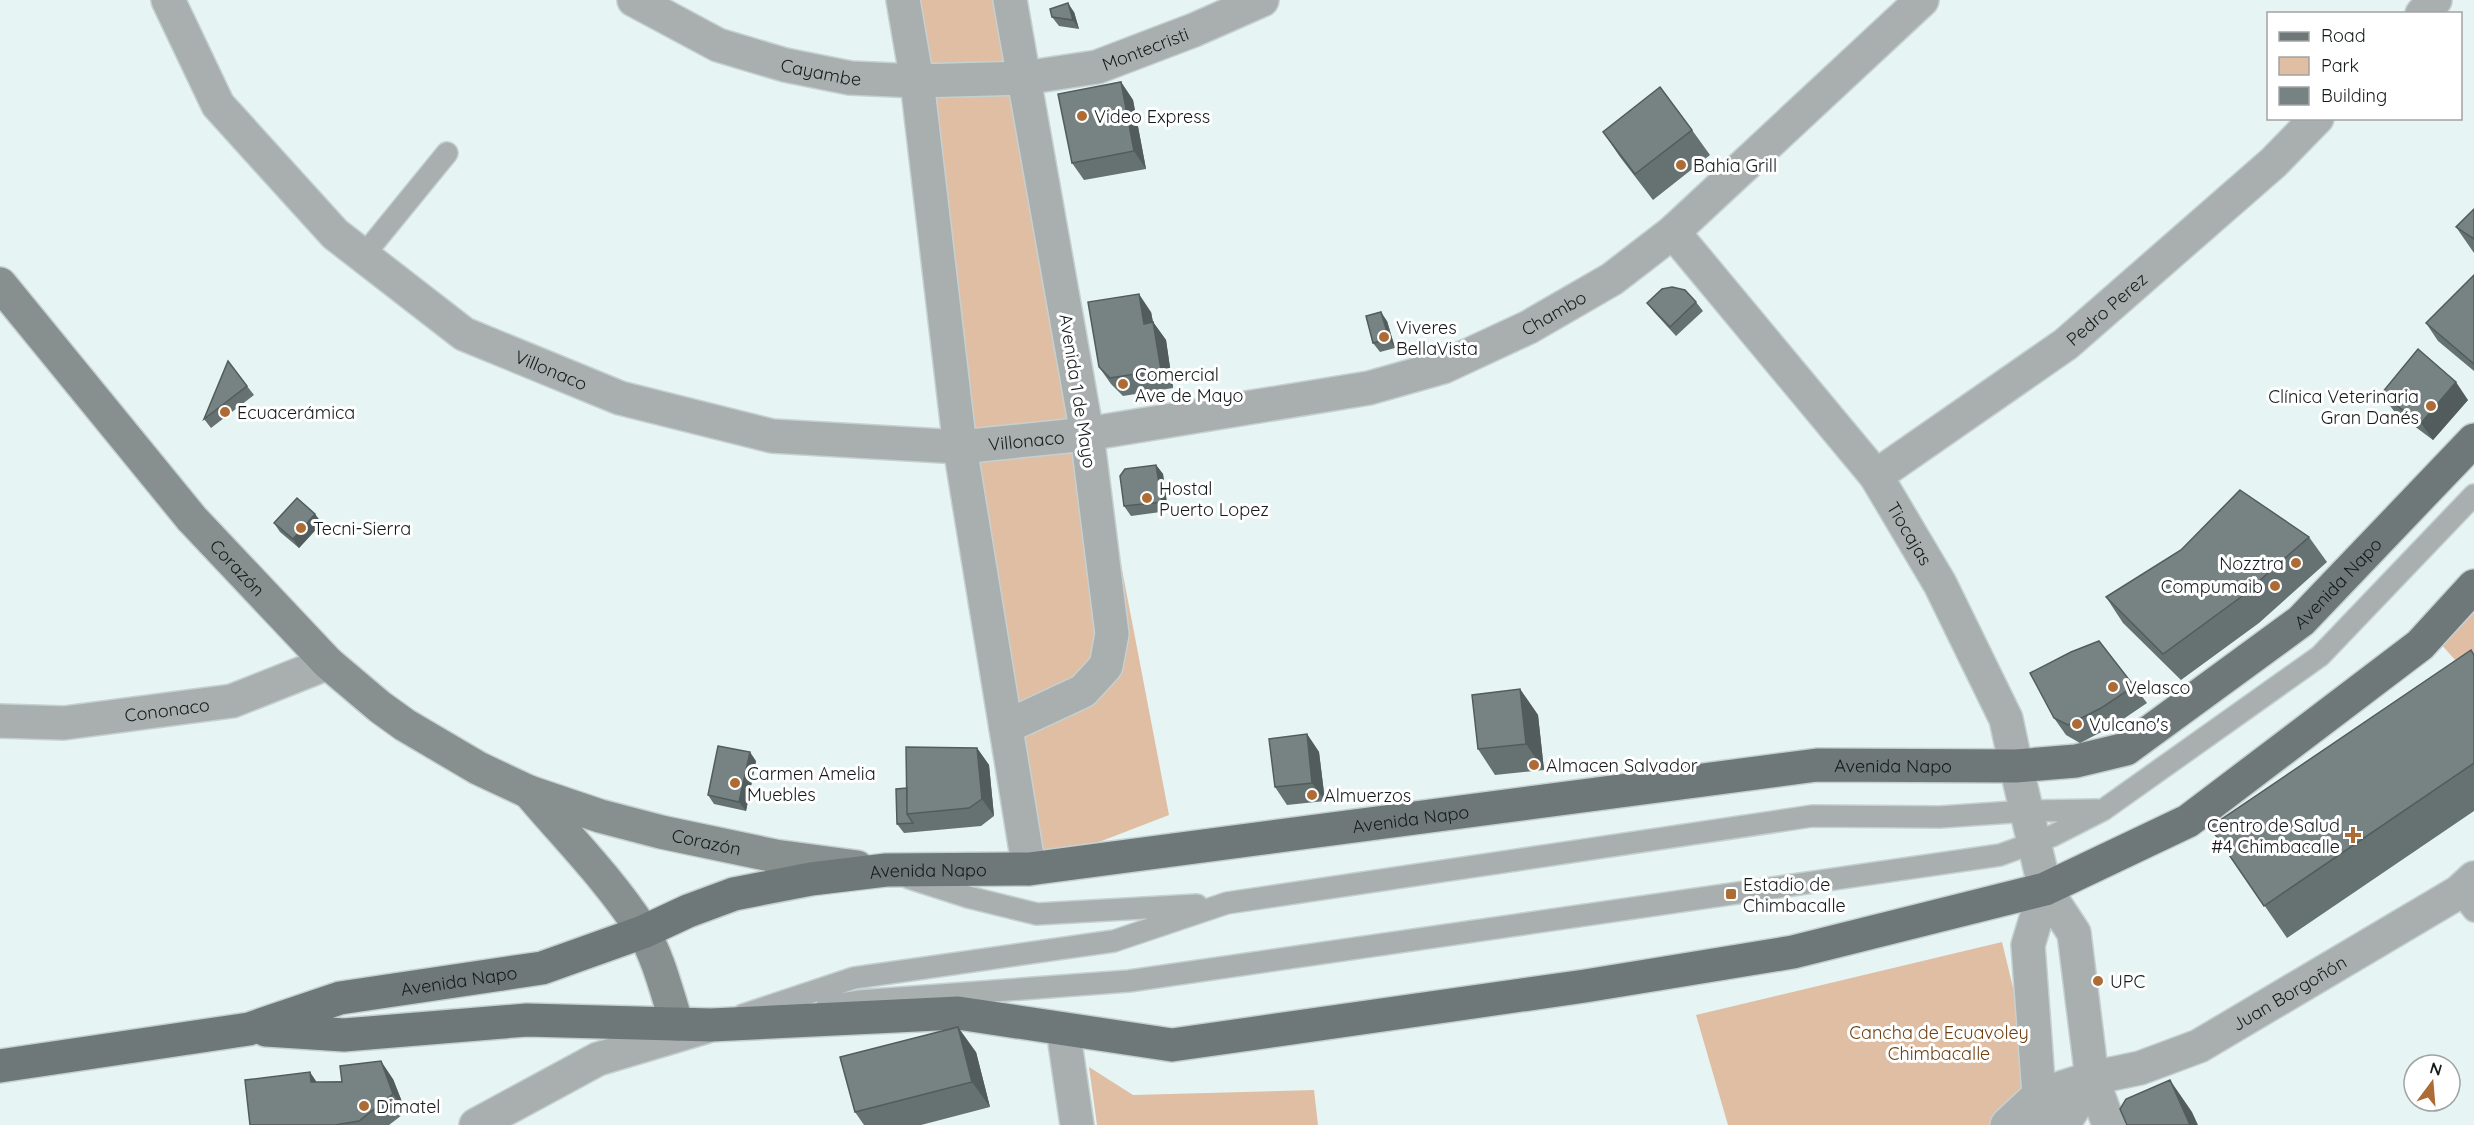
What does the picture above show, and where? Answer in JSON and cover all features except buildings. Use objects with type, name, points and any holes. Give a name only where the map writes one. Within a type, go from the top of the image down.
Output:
[{"type":"main road","name":"Corazón","points":[[0,284],[192,519],[328,663],[380,707],[431,742],[529,792],[600,816],[720,845],[819,863],[886,870]]},
{"type":"main road","name":"Avenida Napo","points":[[0,1066],[249,1029],[340,998],[542,968],[643,932],[688,911],[734,894],[811,879],[886,870],[1029,869],[1817,765],[2016,766],[2076,761],[2126,749],[2301,621],[2474,440]]},
{"type":"main road","name":"Avenida Napo","points":[[249,1029],[344,1035],[527,1020],[711,1025],[958,1013],[1172,1045],[1585,986],[1793,952],[2045,889],[2188,821],[2420,645],[2474,586]]},
{"type":"main road","name":"Corazón","points":[[529,792],[614,892],[643,932],[677,1024]]},
{"type":"street","name":"Villonaco","points":[[168,0],[218,105],[336,234],[464,334],[620,398],[772,436],[960,447],[1087,435]]},
{"type":"street","name":"Cayambe","points":[[634,0],[718,45],[785,65],[850,78],[917,81],[1024,78]]},
{"type":"street","points":[[903,0],[917,81],[960,447],[1029,869]]},
{"type":"street","name":"Avenida 1 de Mayo","points":[[1006,727],[1083,691],[1106,666],[1112,634],[1087,435],[1010,0]]},
{"type":"street","name":"Montecristi","points":[[1024,78],[1097,67],[1194,30],[1262,0]]},
{"type":"street","name":"Chambo","points":[[1087,435],[1369,388],[1443,367],[1529,327],[1612,279],[1673,232],[1922,0]]},
{"type":"street","points":[[2424,12],[2435,0]]},
{"type":"street","name":"Pedro Perez","points":[[1876,476],[2066,344],[2264,171],[2315,120]]},
{"type":"street","name":"Tiocajas","points":[[1673,232],[1876,476],[1940,584],[2006,719],[2045,889]]},
{"type":"street","name":"Cononaco","points":[[0,721],[64,723],[232,701],[328,663]]},
{"type":"street","points":[[2045,889],[2074,933],[2092,1078],[2109,1125]]},
{"type":"street","points":[[2043,1110],[2028,945],[2045,889]]},
{"type":"street","name":"Juan Borgoñón","points":[[2007,1125],[2043,1110],[2092,1078],[2140,1068],[2199,1046],[2469,894]]},
{"type":"street","points":[[476,1125],[598,1059],[711,1025]]},
{"type":"street","points":[[1063,1029],[1077,1125]]},
{"type":"street","points":[[2063,1125],[2092,1078]]},
{"type":"lane","points":[[363,256],[447,153]]},
{"type":"lane","points":[[711,1025],[859,1001],[1129,981],[2000,855],[2052,836],[2103,810],[2320,656],[2474,495]]},
{"type":"lane","points":[[886,870],[968,897],[1037,914],[1227,903],[1812,816],[1940,817],[2027,811],[2103,810]]},
{"type":"lane","points":[[711,1025],[854,978],[1114,941],[1227,903]]},
{"type":"green space","points":[[897,0],[1013,0],[1169,815],[1029,869]]},
{"type":"green space","points":[[2474,590],[2474,681],[2431,633]]},
{"type":"green space","name":"Cancha de Ecuavoley Chimbacalle","points":[[2002,942],[2039,1095],[1998,1125],[1728,1125],[1696,1015]]},
{"type":"green space","points":[[1089,1067],[1133,1095],[1314,1090],[1318,1125],[1097,1125]]},
{"type":"place","name":"Video Express","points":[[1082,116]]},
{"type":"place","name":"Bahia Grill","points":[[1681,165]]},
{"type":"place","name":"Viveres BellaVista","points":[[1384,337]]},
{"type":"place","name":"Comercial Ave de Mayo","points":[[1123,384]]},
{"type":"place","name":"Clínica Veterinaria Gran Danés","points":[[2431,406]]},
{"type":"place","name":"Ecuacerámica","points":[[225,412]]},
{"type":"place","name":"Hostal Puerto Lopez","points":[[1147,498]]},
{"type":"place","name":"Tecni-Sierra","points":[[301,528]]},
{"type":"place","name":"Nozztra","points":[[2296,563]]},
{"type":"place","name":"Compumaib","points":[[2275,586]]},
{"type":"place","name":"Velasco","points":[[2113,687]]},
{"type":"place","name":"Vulcano's","points":[[2077,724]]},
{"type":"place","name":"Almacen Salvador","points":[[1534,765]]},
{"type":"place","name":"Carmen Amelia Muebles","points":[[735,783]]},
{"type":"place","name":"Almuerzos","points":[[1312,795]]},
{"type":"place","name":"Centro de Salud #4 Chimbacalle","points":[[2353,835]]},
{"type":"place","name":"Estadio de Chimbacalle","points":[[1731,894]]},
{"type":"place","name":"UPC","points":[[2098,981]]},
{"type":"place","name":"Dimatel","points":[[364,1106]]}]
